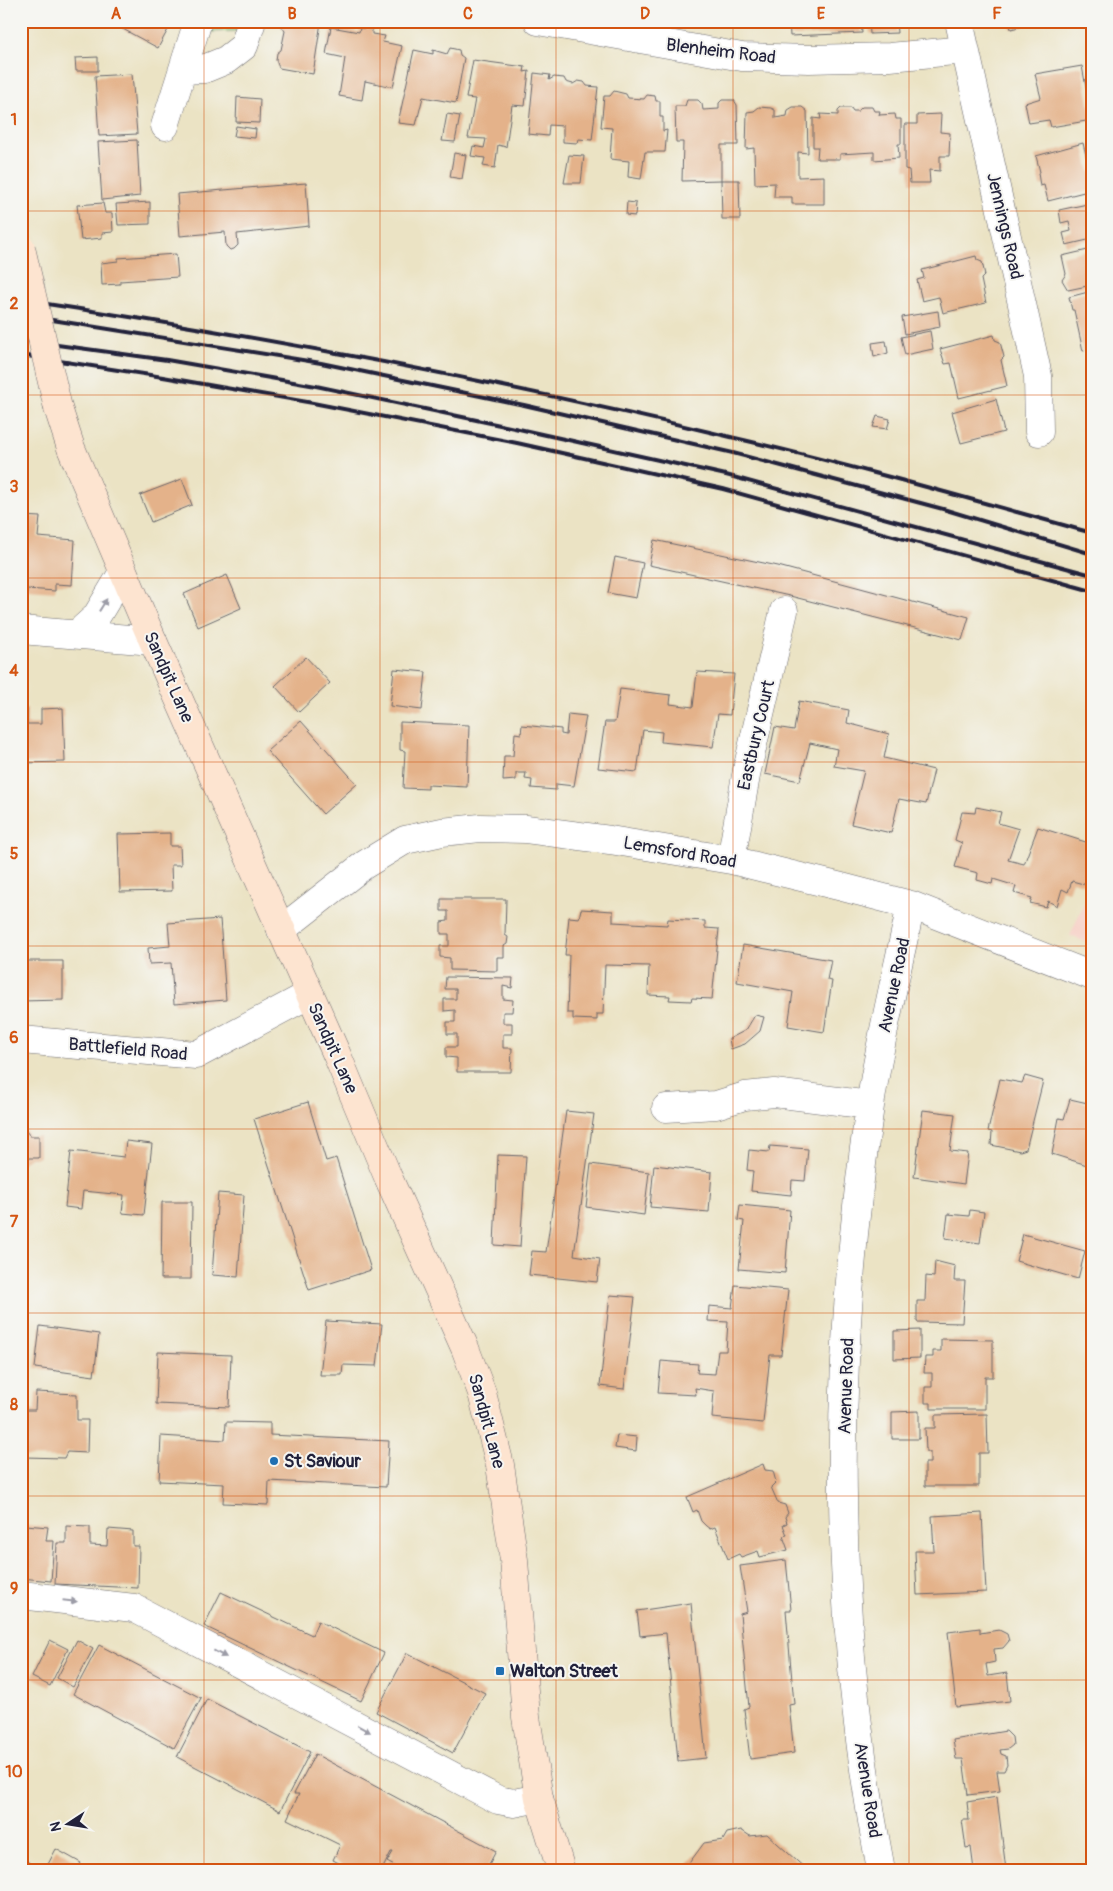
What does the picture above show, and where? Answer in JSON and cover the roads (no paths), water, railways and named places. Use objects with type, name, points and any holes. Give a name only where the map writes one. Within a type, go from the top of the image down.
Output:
[{"type":"street","points":[[165,126],[198,21]]},
{"type":"street","points":[[183,70],[204,70],[226,60],[244,46],[252,21]]},
{"type":"street","name":"Blenheim Road","points":[[538,21],[742,57],[809,59],[890,57],[965,50]]},
{"type":"street","name":"Jennings Road","points":[[959,21],[1038,376],[1039,432]]},
{"type":"street","name":"Sandpit Lane","points":[[21,248],[58,408],[70,448],[153,641],[337,1055],[388,1177],[466,1348],[482,1393],[500,1465],[514,1560],[526,1717],[539,1798],[561,1870]]},
{"type":"street","points":[[77,634],[96,617],[124,572]]},
{"type":"street","name":"Eastbury Court","points":[[731,860],[747,770],[784,611]]},
{"type":"street","points":[[21,630],[153,641]]},
{"type":"street","name":"Lemsford Road","points":[[281,930],[364,865],[405,840],[442,832],[480,828],[526,829],[610,840],[731,860],[911,905],[1092,976]]},
{"type":"street","name":"Avenue Road","points":[[881,1870],[862,1756],[846,1609],[844,1514],[845,1383],[854,1232],[870,1105],[911,905]]},
{"type":"street","name":"Battlefield Road","points":[[21,1040],[196,1055],[310,994]]},
{"type":"street","points":[[666,1108],[716,1105],[746,1096],[774,1093],[870,1105]]},
{"type":"street","points":[[21,1596],[134,1608],[498,1800],[514,1803],[539,1798]]},
{"type":"railway","points":[[21,300],[290,344],[558,397],[825,460],[1092,533]]},
{"type":"railway","points":[[21,315],[321,363],[524,405],[733,453],[943,509],[1092,554]]},
{"type":"railway","points":[[21,340],[167,360],[316,386],[519,429],[726,475],[1092,575]]},
{"type":"railway","points":[[21,355],[313,403],[517,443],[723,489],[1092,591]]},
{"type":"place","name":"St Saviour","points":[[274,1461]]},
{"type":"place","name":"Walton Street","points":[[500,1671]]}]
